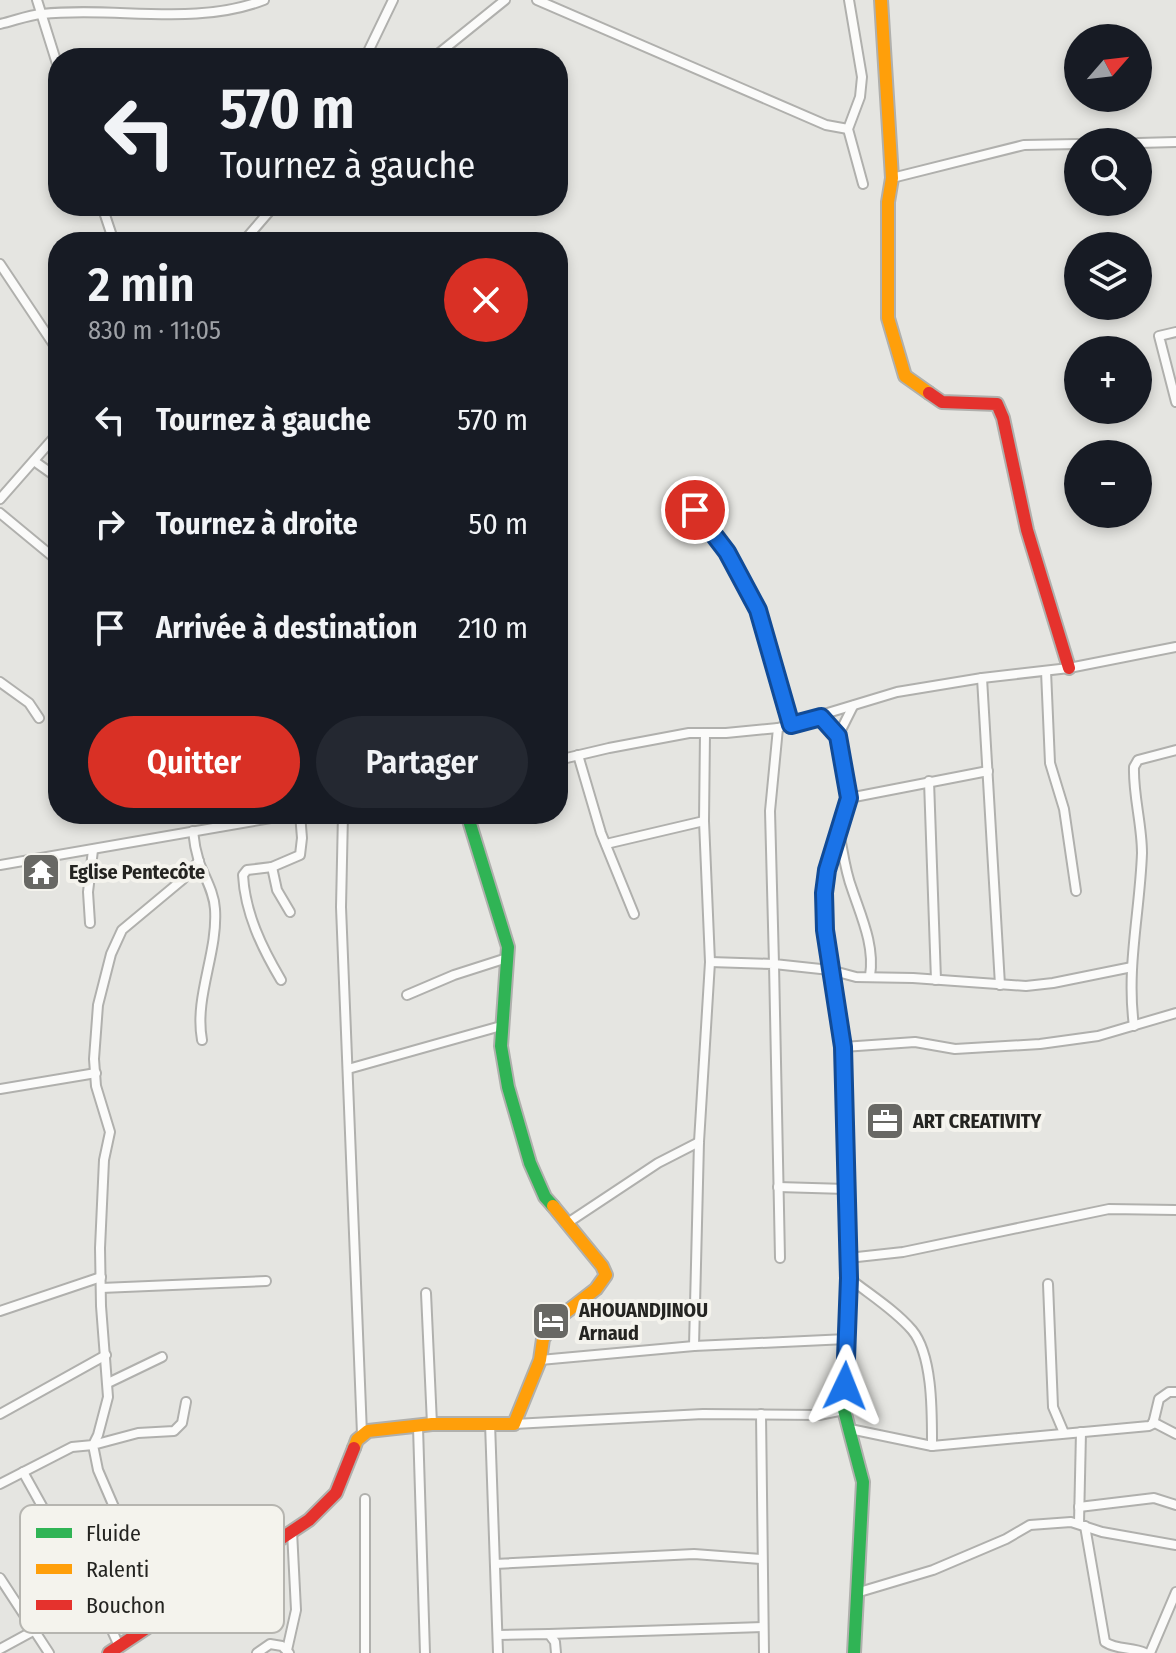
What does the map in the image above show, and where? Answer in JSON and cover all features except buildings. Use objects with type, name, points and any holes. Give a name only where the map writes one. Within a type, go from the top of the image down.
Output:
[{"type":"street","points":[[37,0],[52,48]]},
{"type":"street","points":[[0,24],[41,14],[239,10],[264,0]]},
{"type":"street","points":[[370,48],[393,0]]},
{"type":"street","points":[[445,48],[505,0]]},
{"type":"street","points":[[537,0],[826,125],[848,129]]},
{"type":"street","points":[[849,0],[862,77],[860,97],[848,129],[863,184]]},
{"type":"street","points":[[881,0],[892,178],[888,202],[888,318],[905,376],[942,402],[997,404],[1003,418],[1027,530],[1069,668]]},
{"type":"street","points":[[1152,143],[1176,142]]},
{"type":"street","points":[[892,178],[1024,145],[1064,144]]},
{"type":"street","points":[[252,232],[265,216]]},
{"type":"street","points":[[0,264],[48,336]]},
{"type":"street","points":[[1176,332],[1159,336],[1176,402]]},
{"type":"street","points":[[0,499],[48,445]]},
{"type":"street","points":[[34,461],[48,471]]},
{"type":"street","points":[[679,490],[727,552],[744,580],[758,610],[791,725]]},
{"type":"street","points":[[0,513],[48,553]]},
{"type":"street","points":[[568,758],[689,733],[778,728],[897,692],[1069,668],[1176,647]]},
{"type":"street","points":[[1046,671],[1050,763],[1064,809],[1076,891]]},
{"type":"street","points":[[982,678],[1000,985]]},
{"type":"street","points":[[0,682],[29,703],[39,718]]},
{"type":"street","points":[[838,736],[853,706]]},
{"type":"street","points":[[821,717],[838,736],[849,798],[827,870],[824,893],[825,930],[843,1047],[849,1278],[844,1410],[863,1482],[854,1653]]},
{"type":"street","points":[[778,728],[770,811],[780,1258]]},
{"type":"street","points":[[694,1346],[699,1142],[710,962],[704,821],[705,733]]},
{"type":"street","points":[[1134,1026],[1132,967],[1142,855],[1134,767],[1144,757],[1176,750]]},
{"type":"street","points":[[578,755],[606,844],[634,914]]},
{"type":"street","points":[[849,798],[988,771]]},
{"type":"street","points":[[929,781],[936,980]]},
{"type":"street","points":[[606,844],[704,821]]},
{"type":"street","points":[[0,865],[235,824]]},
{"type":"street","points":[[281,980],[258,935],[243,875],[247,870],[272,867],[294,859],[302,852],[301,824]]},
{"type":"street","points":[[343,824],[341,907],[362,1434]]},
{"type":"street","points":[[470,824],[508,947],[501,1026],[504,1068],[530,1163],[545,1197],[606,1275],[596,1289],[556,1320],[543,1339],[540,1360],[514,1424]]},
{"type":"street","points":[[193,831],[199,861],[215,908],[214,944],[200,1018],[202,1040]]},
{"type":"street","points":[[839,831],[850,886],[863,917],[870,976]]},
{"type":"street","points":[[90,923],[88,892],[93,850]]},
{"type":"street","points":[[113,1505],[98,1470],[93,1445],[108,1397],[101,1288],[101,1193],[110,1132],[96,1086],[94,1059],[98,1005],[111,954],[122,930],[182,880],[199,861]]},
{"type":"street","points":[[272,867],[277,890],[290,912]]},
{"type":"street","points":[[407,995],[454,975],[507,958]]},
{"type":"street","points":[[710,962],[774,964],[830,970],[856,977],[1026,986],[1132,967]]},
{"type":"street","points":[[843,1047],[915,1042],[955,1049],[1040,1044],[1098,1036],[1176,1013]]},
{"type":"street","points":[[348,1069],[501,1026]]},
{"type":"street","points":[[0,1089],[96,1073]]},
{"type":"street","points":[[566,1224],[658,1163],[699,1142]]},
{"type":"street","points":[[778,1187],[846,1189]]},
{"type":"street","points":[[848,1258],[903,1252],[1109,1209],[1176,1210]]},
{"type":"street","points":[[0,1311],[101,1277]]},
{"type":"street","points":[[849,1278],[904,1322],[920,1343],[926,1361],[932,1446]]},
{"type":"street","points":[[101,1288],[266,1281]]},
{"type":"street","points":[[1048,1284],[1053,1407],[1064,1433]]},
{"type":"street","points":[[426,1293],[432,1424]]},
{"type":"street","points":[[540,1360],[694,1346],[847,1339]]},
{"type":"street","points":[[0,1414],[106,1355]]},
{"type":"street","points":[[108,1383],[162,1357]]},
{"type":"street","points":[[850,1429],[932,1446],[1149,1426],[1159,1399],[1169,1392],[1176,1392]]},
{"type":"street","points":[[0,1484],[72,1447],[93,1445],[138,1433],[174,1431],[182,1423],[186,1402]]},
{"type":"street","points":[[284,1536],[331,1501],[342,1488],[357,1440],[368,1431],[432,1424],[514,1424],[635,1416],[819,1415],[844,1410]]},
{"type":"street","points":[[761,1414],[764,1653]]},
{"type":"street","points":[[1153,1422],[1176,1434]]},
{"type":"street","points":[[490,1423],[498,1653]]},
{"type":"street","points":[[418,1427],[425,1653]]},
{"type":"street","points":[[1081,1432],[1079,1507],[1105,1642],[1113,1647],[1148,1653],[1176,1592]]},
{"type":"street","points":[[23,1472],[43,1505]]},
{"type":"street","points":[[1079,1507],[1154,1498],[1176,1505]]},
{"type":"street","points":[[365,1499],[365,1653]]},
{"type":"street","points":[[856,1593],[933,1570],[1006,1539],[1030,1525],[1082,1524],[1102,1532],[1176,1545]]},
{"type":"street","points":[[257,1653],[270,1644],[288,1651],[296,1610],[292,1531]]},
{"type":"street","points":[[495,1564],[694,1554],[761,1559]]},
{"type":"street","points":[[0,1578],[20,1608]]},
{"type":"street","points":[[498,1635],[763,1627]]},
{"type":"street","points":[[0,1649],[29,1633]]},
{"type":"street","points":[[37,1633],[49,1653]]},
{"type":"street","points":[[114,1650],[139,1633]]},
{"type":"street","points":[[549,1634],[555,1642],[556,1653]]},
{"type":"traffic: fast","points":[[470,824],[508,947],[501,1046],[508,1087],[530,1163],[545,1197],[553,1206]]},
{"type":"traffic: fast","points":[[848,1236],[844,1410],[863,1482],[854,1653]]},
{"type":"traffic: slow","points":[[881,0],[892,178],[888,202],[888,318],[905,376],[929,393]]},
{"type":"traffic: slow","points":[[354,1448],[357,1440],[368,1431],[432,1424],[514,1424],[540,1360],[543,1339],[556,1320],[596,1289],[606,1275],[553,1206]]},
{"type":"traffic: jam","points":[[929,393],[942,402],[997,404],[1003,418],[1027,530],[1069,668]]},
{"type":"traffic: jam","points":[[821,717],[838,736],[849,798],[827,870],[824,893],[825,930],[843,1047],[848,1236]]},
{"type":"traffic: jam","points":[[284,1537],[309,1520],[336,1493],[354,1448]]},
{"type":"traffic: jam","points":[[109,1653],[139,1633]]},
{"type":"place","name":"Eglise Pentecôte","points":[[41,872]]},
{"type":"place","name":"ART CREATIVITY","points":[[885,1121]]},
{"type":"place","name":"AHOUANDJINOU Arnaud","points":[[551,1321]]},
{"type":"route","points":[[695,510],[727,552],[758,610],[791,725],[821,717],[838,736],[849,798],[827,870],[824,893],[825,930],[843,1047],[849,1278],[845,1386]]}]
